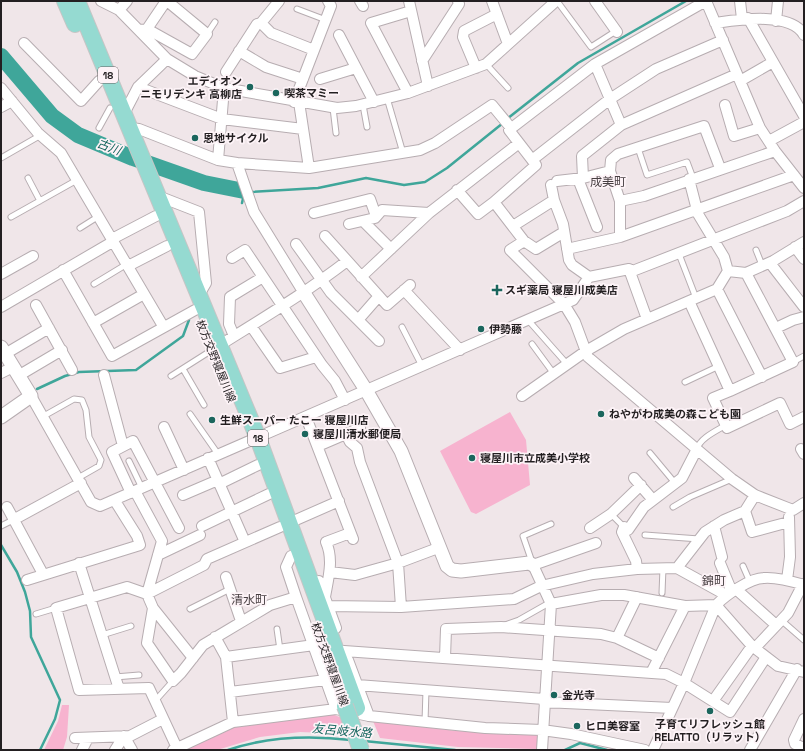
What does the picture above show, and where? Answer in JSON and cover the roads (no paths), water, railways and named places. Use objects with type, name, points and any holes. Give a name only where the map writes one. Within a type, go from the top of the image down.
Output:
[{"type":"main road","name":"枚方交野寝屋川線","points":[[65,1],[99,81],[117,110]]},
{"type":"main road","name":"枚方交野寝屋川線","points":[[77,1],[117,110],[131,140],[167,246],[195,310],[216,348]]},
{"type":"main road","name":"枚方交野寝屋川線","points":[[142,170],[158,196],[199,294],[216,348],[254,439],[285,525],[291,556],[352,710],[372,750]]},
{"type":"main road","name":"枚方交野寝屋川線","points":[[254,439],[258,465],[269,494],[285,525],[295,540],[352,710],[361,750]]},
{"type":"street","points":[[101,1],[119,10],[143,29],[192,54],[207,34],[167,1],[143,29]]},
{"type":"street","points":[[119,10],[127,1]]},
{"type":"street","points":[[226,72],[257,24],[261,23],[279,1]]},
{"type":"street","points":[[309,168],[297,102],[303,79],[331,6],[328,1]]},
{"type":"street","points":[[422,61],[459,4],[458,1]]},
{"type":"street","points":[[492,1],[508,44]]},
{"type":"street","points":[[143,29],[167,59],[195,76],[224,88],[333,108],[363,105],[408,93],[486,64],[556,1]]},
{"type":"street","points":[[595,1],[617,32]]},
{"type":"street","points":[[510,127],[595,64],[706,1],[760,128],[775,151],[804,188]]},
{"type":"street","points":[[740,1],[745,19],[773,62],[804,116]]},
{"type":"street","points":[[776,21],[778,1]]},
{"type":"street","points":[[408,93],[371,23],[410,6],[428,86]]},
{"type":"street","points":[[476,68],[463,38],[464,31],[497,14]]},
{"type":"street","points":[[715,23],[758,17],[798,27],[804,35]]},
{"type":"street","points":[[261,23],[271,33],[314,50]]},
{"type":"street","points":[[338,34],[374,102]]},
{"type":"street","points":[[532,160],[610,99],[656,69],[723,40]]},
{"type":"street","points":[[24,43],[81,101],[99,81]]},
{"type":"street","points":[[239,51],[266,67],[303,79]]},
{"type":"street","points":[[117,110],[126,110],[138,87],[167,59]]},
{"type":"street","points":[[597,227],[581,178],[582,156],[621,125],[739,78],[773,62]]},
{"type":"street","points":[[595,64],[621,125]]},
{"type":"street","points":[[320,78],[356,68]]},
{"type":"street","points":[[138,87],[222,119],[303,129]]},
{"type":"street","points":[[1,88],[41,135],[61,153],[163,326]]},
{"type":"street","points":[[218,160],[224,88]]},
{"type":"street","points":[[1,107],[12,101]]},
{"type":"street","points":[[131,140],[139,129],[218,160],[237,163],[309,168],[420,150],[435,143],[492,105],[510,127],[509,130],[536,165],[478,214],[457,190]]},
{"type":"street","points":[[725,105],[734,136],[760,128]]},
{"type":"street","points":[[768,141],[804,122]]},
{"type":"street","points":[[620,237],[620,201],[610,171],[611,160],[618,154],[704,126],[720,168]]},
{"type":"street","points":[[362,277],[429,213],[519,143]]},
{"type":"street","points":[[620,201],[644,196],[720,168],[775,151]]},
{"type":"street","points":[[237,163],[249,200],[260,223],[366,390],[401,451],[438,548],[447,566],[452,570],[461,571],[529,563],[533,565],[596,543]]},
{"type":"street","points":[[589,277],[572,265],[569,260],[563,224],[554,200],[554,183],[610,171]]},
{"type":"street","points":[[567,249],[620,237],[794,175]]},
{"type":"street","points":[[522,396],[586,351],[624,329],[717,289],[728,271],[724,257],[698,214],[691,179]]},
{"type":"street","points":[[158,196],[199,212],[206,283],[199,294]]},
{"type":"street","points":[[314,213],[370,199],[376,216]]},
{"type":"street","points":[[513,226],[554,200]]},
{"type":"street","points":[[647,319],[630,272],[787,211],[804,201]]},
{"type":"street","points":[[494,202],[524,241],[536,249],[564,232]]},
{"type":"street","points":[[349,224],[376,216],[382,210],[429,213]]},
{"type":"street","points":[[1,306],[156,216]]},
{"type":"street","points":[[363,221],[391,249]]},
{"type":"street","points":[[325,236],[387,305],[407,288],[460,350]]},
{"type":"street","points":[[524,241],[510,250],[564,304],[575,322],[588,356],[732,479],[756,495],[789,509],[792,510],[803,504]]},
{"type":"street","points":[[296,244],[331,293],[379,341]]},
{"type":"street","points":[[728,271],[746,273],[766,264],[800,245],[804,259]]},
{"type":"street","points":[[128,265],[167,246]]},
{"type":"street","points":[[232,258],[245,250],[283,305],[316,357],[335,381],[345,400]]},
{"type":"street","points":[[1,274],[33,256]]},
{"type":"street","points":[[216,348],[304,293],[347,261]]},
{"type":"street","points":[[766,264],[804,307]]},
{"type":"street","points":[[49,328],[3,350],[91,502],[100,506],[115,501],[213,456],[573,300],[589,277],[629,269]]},
{"type":"street","points":[[63,270],[112,356],[163,326],[195,310]]},
{"type":"street","points":[[746,273],[793,362],[713,398],[727,428],[780,403],[790,424],[804,417]]},
{"type":"street","points":[[234,336],[229,324],[230,297],[263,277]]},
{"type":"street","points":[[717,289],[762,377]]},
{"type":"street","points":[[94,323],[144,294]]},
{"type":"street","points":[[358,320],[379,296]]},
{"type":"street","points":[[693,300],[730,390]]},
{"type":"street","points":[[36,305],[72,370]]},
{"type":"street","points":[[776,328],[793,320],[804,317]]},
{"type":"street","points":[[250,326],[280,368],[316,357]]},
{"type":"street","points":[[1,373],[15,371],[62,350]]},
{"type":"street","points":[[104,376],[123,446]]},
{"type":"street","points":[[1,417],[31,396]]},
{"type":"street","points":[[306,417],[352,536],[326,542],[330,551],[330,572],[327,602]]},
{"type":"street","points":[[164,427],[184,470]]},
{"type":"street","points":[[318,446],[360,428]]},
{"type":"street","points":[[346,434],[350,442],[357,448],[360,462],[398,563],[401,607]]},
{"type":"street","points":[[179,528],[133,441],[112,452],[136,491],[162,540],[147,594],[153,608],[193,658]]},
{"type":"street","points":[[637,569],[636,561],[622,532],[624,527],[628,530],[644,506],[682,478],[697,449]]},
{"type":"street","points":[[213,456],[219,482],[245,542]]},
{"type":"street","points":[[183,495],[219,482],[258,465]]},
{"type":"street","points":[[13,520],[79,480]]},
{"type":"street","points":[[590,528],[611,514],[637,482],[653,500]]},
{"type":"street","points":[[158,555],[201,531],[231,511],[269,494]]},
{"type":"street","points":[[677,568],[705,532],[724,520],[745,511],[756,495]]},
{"type":"street","points":[[27,580],[140,545],[137,536],[115,501]]},
{"type":"street","points":[[339,501],[207,560],[204,565],[147,594],[127,587],[56,608],[79,690],[149,688],[175,749],[233,722],[352,710],[425,722],[485,728],[542,730],[571,734],[644,750]]},
{"type":"street","points":[[7,507],[43,574]]},
{"type":"street","points":[[787,580],[790,557],[789,509]]},
{"type":"street","points":[[745,511],[752,532],[789,522]]},
{"type":"street","points":[[714,526],[721,560],[732,592]]},
{"type":"street","points":[[295,540],[311,560],[357,685],[352,710]]},
{"type":"street","points":[[330,572],[355,575],[398,563],[438,548]]},
{"type":"street","points":[[291,556],[286,567],[326,680],[352,710]]},
{"type":"street","points":[[79,563],[119,689]]},
{"type":"street","points":[[533,565],[541,586],[550,603],[542,750]]},
{"type":"street","points":[[327,602],[401,607],[514,599],[541,586],[593,574],[637,569],[677,568],[732,592],[778,622]]},
{"type":"street","points":[[226,577],[241,621]]},
{"type":"street","points":[[653,750],[684,683],[716,605],[732,592],[750,583],[766,578],[787,580],[803,585],[788,613],[754,647],[713,701]]},
{"type":"street","points":[[550,603],[601,595],[637,597],[685,606],[716,605],[754,647],[766,657],[778,666],[800,670],[750,750]]},
{"type":"street","points":[[153,608],[147,644],[173,681],[182,673],[203,645],[215,636],[270,605],[296,597]]},
{"type":"street","points":[[617,638],[637,597]]},
{"type":"street","points":[[651,673],[685,606]]},
{"type":"street","points":[[444,658],[446,629],[501,627],[601,634],[617,638],[659,658]]},
{"type":"street","points":[[215,636],[226,658],[233,722]]},
{"type":"street","points":[[226,658],[314,645]]},
{"type":"street","points":[[344,650],[666,674],[684,683],[730,712],[766,657]]},
{"type":"street","points":[[230,692],[326,680]]},
{"type":"street","points":[[357,685],[544,701],[672,708]]},
{"type":"street","points":[[75,738],[130,736],[163,719]]},
{"type":"street","points":[[804,719],[794,740],[795,744],[804,748]]},
{"type":"street","points":[[115,750],[124,736]]},
{"type":"street","points":[[124,736],[132,750]]},
{"type":"street","points":[[82,750],[88,738]]},
{"type":"lane","points":[[556,1],[591,47],[617,32]]},
{"type":"lane","points":[[297,9],[326,20]]},
{"type":"lane","points":[[207,34],[215,22]]},
{"type":"lane","points":[[486,64],[508,88]]},
{"type":"lane","points":[[387,98],[404,153]]},
{"type":"lane","points":[[363,105],[367,127]]},
{"type":"lane","points":[[333,108],[336,133]]},
{"type":"lane","points":[[99,128],[117,110]]},
{"type":"lane","points":[[1,158],[41,135]]},
{"type":"lane","points":[[638,148],[647,176],[687,162],[691,179]]},
{"type":"lane","points":[[28,178],[40,200]]},
{"type":"lane","points":[[11,217],[77,180]]},
{"type":"lane","points":[[80,228],[99,216]]},
{"type":"lane","points":[[756,250],[766,264]]},
{"type":"lane","points":[[679,254],[693,300]]},
{"type":"lane","points":[[94,284],[128,265]]},
{"type":"lane","points":[[528,320],[567,364]]},
{"type":"lane","points":[[402,327],[422,366]]},
{"type":"lane","points":[[532,344],[554,374]]},
{"type":"lane","points":[[171,376],[216,348]]},
{"type":"lane","points":[[793,362],[804,356]]},
{"type":"lane","points":[[684,382],[719,366]]},
{"type":"lane","points":[[183,369],[204,404]]},
{"type":"lane","points":[[42,417],[74,399],[82,400],[86,410],[89,437],[101,460],[98,466],[79,480]]},
{"type":"lane","points":[[190,414],[213,456]]},
{"type":"lane","points":[[697,449],[698,445],[711,434],[726,425]]},
{"type":"lane","points":[[650,453],[675,483]]},
{"type":"lane","points":[[130,461],[136,491]]},
{"type":"lane","points":[[673,507],[690,497],[732,479]]},
{"type":"lane","points":[[611,514],[624,527]]},
{"type":"lane","points":[[1,526],[13,520]]},
{"type":"lane","points":[[533,565],[523,536],[551,524]]},
{"type":"lane","points":[[645,535],[700,539]]},
{"type":"lane","points":[[743,566],[750,583]]},
{"type":"lane","points":[[662,593],[663,568]]},
{"type":"lane","points":[[190,609],[230,588]]},
{"type":"lane","points":[[501,627],[519,620],[550,603]]},
{"type":"lane","points":[[36,614],[56,608]]},
{"type":"lane","points":[[778,622],[804,640]]},
{"type":"lane","points":[[101,635],[131,626]]},
{"type":"lane","points":[[277,629],[280,650]]},
{"type":"lane","points":[[115,677],[139,675]]},
{"type":"lane","points":[[155,701],[173,681]]},
{"type":"lane","points":[[425,722],[426,690]]},
{"type":"waterway","points":[[507,119],[578,63],[686,1]]},
{"type":"waterway","name":"古川","points":[[1,56],[52,116],[78,135],[133,158],[204,183],[244,191]]},
{"type":"waterway","points":[[250,192],[318,188],[366,178],[404,185],[425,182],[447,168],[503,123]]},
{"type":"waterway","points":[[242,203],[244,194]]},
{"type":"waterway","points":[[37,389],[65,376],[79,372],[136,370],[183,336],[189,320]]},
{"type":"waterway","points":[[1,545],[17,572],[25,592],[30,611],[31,637],[60,700],[55,719],[40,750]]},
{"type":"waterway","name":"友呂岐水路","points":[[228,750],[243,745],[274,739],[320,737],[351,740]]},
{"type":"waterway","name":"友呂岐水路","points":[[364,741],[455,750]]},
{"type":"waterway","name":"友呂岐水路","points":[[565,750],[580,743],[607,750]]},
{"type":"place","name":"エディオン ニモリデンキ 高柳店","points":[[250,87]]},
{"type":"place","name":"喫茶マミー","points":[[276,93]]},
{"type":"place","name":"恩地サイクル","points":[[195,138]]},
{"type":"place","name":"スギ薬局 寝屋川成美店","points":[[497,290]]},
{"type":"place","name":"伊勢藤","points":[[481,329]]},
{"type":"place","name":"ねやがわ成美の森こども園","points":[[601,414]]},
{"type":"place","name":"生鮮スーパー たこー 寝屋川店","points":[[212,420]]},
{"type":"place","name":"寝屋川清水郵便局","points":[[305,434]]},
{"type":"place","name":"寝屋川市立成美小学校","points":[[472,458]]},
{"type":"place","name":"金光寺","points":[[554,695]]},
{"type":"place","name":"子育てリフレッシュ館 RELATTO（リラット）","points":[[710,711]]},
{"type":"place","name":"ヒロ美容室","points":[[577,726]]},
{"type":"district","name":"成美町","points":[[608,182]]},
{"type":"district","name":"錦町","points":[[714,581]]},
{"type":"district","name":"清水町","points":[[249,600]]}]
